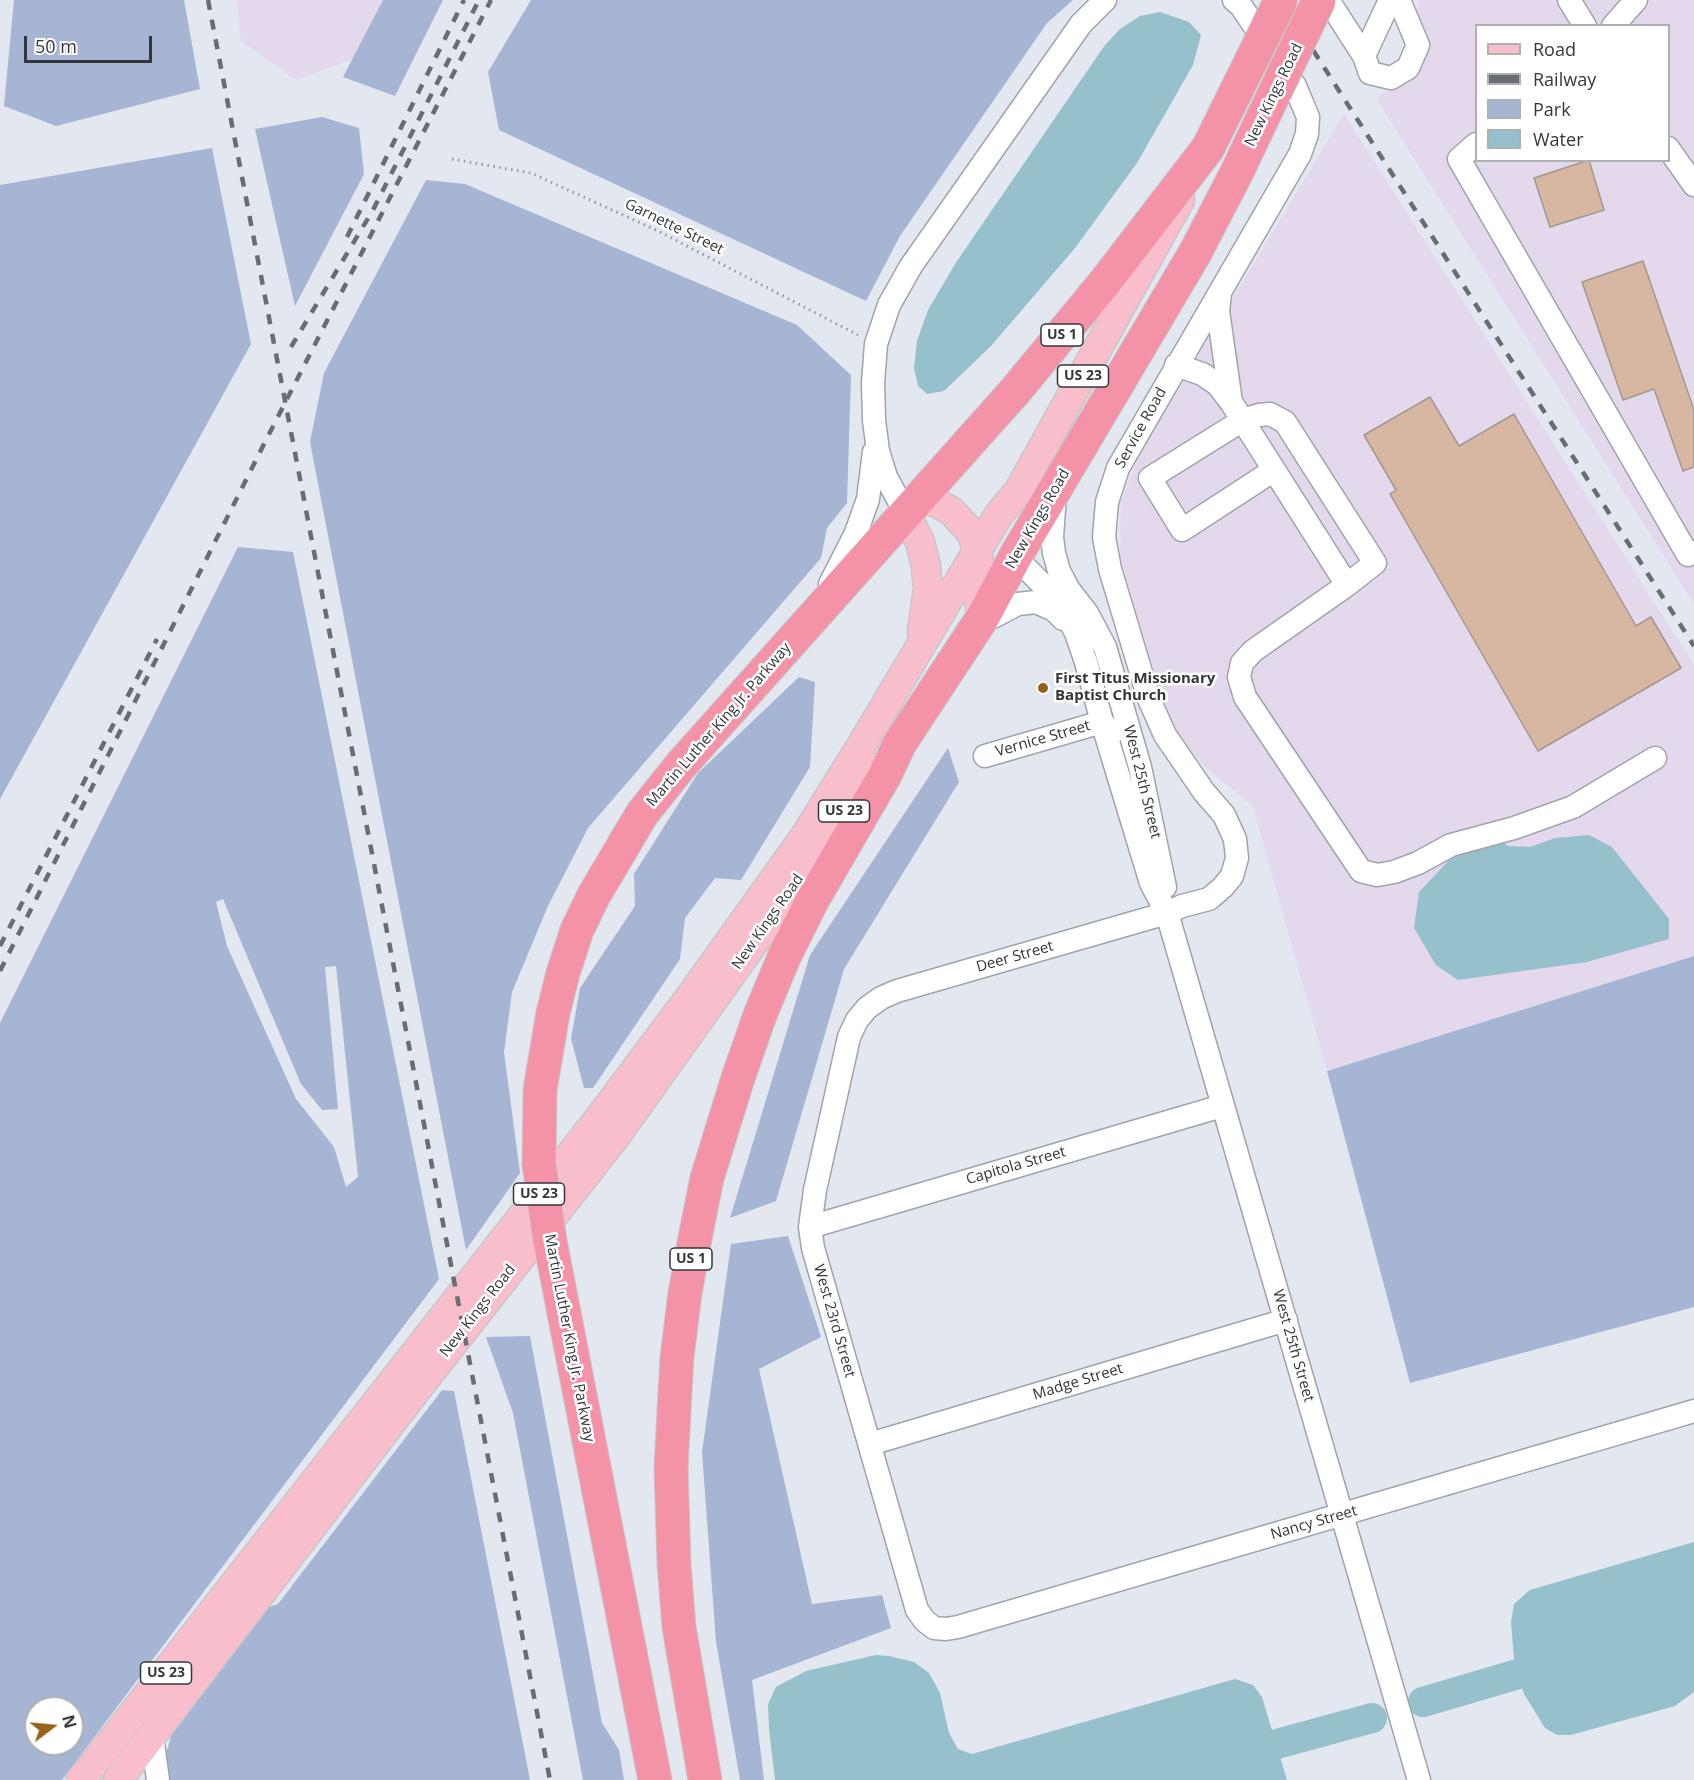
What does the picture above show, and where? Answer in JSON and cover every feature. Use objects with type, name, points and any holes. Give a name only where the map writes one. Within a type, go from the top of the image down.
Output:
[{"type":"highway","name":"New Kings Road","points":[[1208,148],[1281,0]]},
{"type":"highway","name":"New Kings Road","points":[[900,743],[983,617],[1055,488],[1195,253],[1319,0]]},
{"type":"highway","name":"Martin Luther King Jr. Parkway","points":[[655,1780],[550,1241],[539,1164],[540,1090],[553,1013],[577,930],[616,855],[642,814],[681,765],[1016,390],[1105,282],[1208,148]]},
{"type":"highway","name":"US 1","points":[[705,1780],[679,1627],[671,1468],[677,1357],[696,1233],[707,1178],[738,1078],[768,995],[812,901],[885,775],[900,743]]},
{"type":"main road","name":"New Kings Road","points":[[700,1001],[805,836],[998,516],[1019,490],[1147,263],[1208,148]]},
{"type":"main road","points":[[1015,557],[1012,531],[1019,490]]},
{"type":"main road","points":[[917,651],[925,618],[928,589],[926,566],[912,506],[935,502],[951,511],[970,531],[978,549],[979,569],[976,595],[983,617]]},
{"type":"main road","name":"New Kings Road","points":[[118,1780],[242,1615],[603,1113],[700,1001],[795,885],[878,762],[900,743]]},
{"type":"main road","name":"New Kings Road","points":[[81,1780],[398,1395]]},
{"type":"street","points":[[801,631],[838,570],[856,533],[865,507],[874,464],[873,383],[876,344],[889,305],[911,266],[1081,24],[1105,0]]},
{"type":"street","name":"Service Road","points":[[1167,913],[1182,906],[1209,900],[1223,887],[1232,876],[1237,858],[1235,839],[1224,815],[1197,783],[1165,735],[1149,699],[1110,569],[1104,537],[1107,502],[1118,468],[1300,154],[1307,134],[1308,117],[1295,86],[1241,6],[1234,0]]},
{"type":"street","points":[[1328,0],[1364,56],[1370,73],[1392,78],[1408,68],[1418,45],[1399,0]]},
{"type":"street","points":[[1364,56],[1390,0]]},
{"type":"street","points":[[1569,0],[1584,24]]},
{"type":"street","points":[[1615,24],[1636,0]]},
{"type":"street","points":[[1475,145],[1459,159],[1688,555],[1694,552]]},
{"type":"street","points":[[1670,151],[1694,185]]},
{"type":"street","points":[[1220,291],[1218,310],[1237,411]]},
{"type":"street","points":[[1176,365],[1202,374],[1217,384],[1237,411],[1347,585]]},
{"type":"street","points":[[1274,470],[1182,530],[1150,478],[1237,411],[1259,415],[1270,414],[1285,422],[1376,563],[1253,651],[1242,663],[1239,677],[1245,697],[1361,871],[1377,875],[1394,872],[1418,863],[1450,845],[1514,828],[1573,807],[1655,758]]},
{"type":"street","points":[[874,420],[878,451],[886,477],[912,506]]},
{"type":"street","name":"West 25th Street","points":[[1055,488],[1052,537],[1059,571],[1069,590],[1087,613],[1105,647],[1140,768],[1164,878],[1167,913],[1419,1780]]},
{"type":"street","name":"West 25th Street","points":[[1015,557],[1049,591],[1066,613],[1076,633],[1151,883],[1167,913]]},
{"type":"street","points":[[983,617],[993,617],[1018,604],[1036,602],[1054,610],[1076,633]]},
{"type":"street","points":[[1102,722],[1119,737],[1140,768]]},
{"type":"street","name":"Vernice Street","points":[[985,756],[1102,722]]},
{"type":"street","name":"Deer Street","points":[[867,1008],[897,991],[1167,913]]},
{"type":"street","name":"West 23rd Street","points":[[867,1008],[857,1020],[849,1037],[815,1190],[810,1227],[813,1248],[917,1610],[933,1628]]},
{"type":"street","name":"Capitola Street","points":[[810,1227],[1222,1106]]},
{"type":"street","name":"Madge Street","points":[[870,1444],[1286,1320]]},
{"type":"street","name":"Nancy Street","points":[[933,1628],[958,1627],[1694,1411]]},
{"type":"street","points":[[152,1736],[158,1780]]},
{"type":"path","name":"Garnette Street","points":[[452,159],[531,173],[658,231],[876,344]]},
{"type":"shaded area","points":[[237,0],[393,0],[366,54],[296,80],[241,41]]},
{"type":"shaded area","points":[[1419,0],[1694,0],[1694,604],[1376,98],[1414,74],[1426,49],[1417,11]]},
{"type":"shaded area","points":[[1344,114],[1694,665],[1694,956],[1327,1071],[1253,807],[1202,764],[1170,725],[1120,558],[1121,502],[1140,452]]},
{"type":"green space","points":[[14,0],[184,0],[200,89],[56,126],[4,106]]},
{"type":"green space","points":[[383,0],[443,0],[395,96],[343,77]]},
{"type":"green space","points":[[531,0],[1073,0],[1047,23],[900,236],[866,301],[499,130],[488,72]]},
{"type":"green space","points":[[322,117],[359,128],[364,174],[295,306],[255,129]]},
{"type":"green space","points":[[212,148],[251,344],[0,799],[0,185]]},
{"type":"green space","points":[[426,180],[465,184],[797,325],[851,375],[847,503],[827,528],[821,558],[588,828],[548,906],[512,992],[504,1052],[520,1173],[466,1250],[310,442],[324,373]]},
{"type":"green space","points":[[238,547],[293,552],[439,1279],[84,1751],[84,1696],[24,1696],[24,1756],[80,1756],[62,1780],[0,1780],[0,1023]],"holes":[[[223,899],[301,1084],[322,1110],[338,1109],[325,967],[336,966],[358,1177],[346,1187],[334,1147],[296,1099],[227,946],[216,902]]]},
{"type":"green space","points":[[799,677],[815,682],[810,767],[741,880],[715,878],[685,918],[680,959],[593,1088],[584,1088],[571,1039],[580,988],[635,906],[634,874],[698,773]]},
{"type":"green space","points":[[948,748],[959,782],[844,969],[776,1201],[730,1218],[810,955]]},
{"type":"green space","points":[[1694,956],[1694,1307],[1410,1383],[1327,1071]]},
{"type":"green space","points":[[788,1236],[821,1337],[759,1369],[812,1604],[882,1595],[891,1628],[752,1680],[764,1780],[740,1780],[716,1642],[702,1452],[731,1244]]},
{"type":"green space","points":[[530,1336],[602,1723],[619,1750],[624,1780],[583,1780],[513,1413],[486,1337]]},
{"type":"green space","points":[[442,1390],[454,1391],[530,1780],[168,1780],[164,1754],[171,1736],[266,1608],[278,1604]]},
{"type":"water","points":[[1160,12],[1189,22],[1201,35],[1193,65],[1137,163],[1075,248],[991,346],[944,391],[927,394],[918,386],[914,368],[917,341],[928,310],[955,264],[1105,45],[1120,29],[1140,16]]},
{"type":"water","points":[[1589,835],[1612,847],[1669,919],[1669,939],[1587,962],[1458,980],[1436,965],[1414,928],[1419,892],[1451,858],[1497,837],[1508,846],[1530,847],[1555,838]]},
{"type":"water","points":[[1694,1542],[1694,1692],[1675,1706],[1571,1735],[1557,1735],[1545,1728],[1524,1694],[1514,1659],[1511,1622],[1514,1604],[1530,1590]]},
{"type":"water","points":[[876,1655],[914,1662],[929,1673],[940,1693],[949,1733],[958,1749],[972,1754],[1235,1679],[1253,1685],[1262,1697],[1287,1780],[775,1780],[768,1704],[776,1687],[806,1671]]},
{"type":"building","points":[[1583,162],[1590,162],[1604,210],[1550,227],[1534,178]]},
{"type":"building","points":[[1643,261],[1694,410],[1694,467],[1683,471],[1654,389],[1623,400],[1582,282]]},
{"type":"building","points":[[1430,397],[1459,446],[1514,414],[1636,626],[1651,617],[1681,668],[1538,751],[1390,494],[1396,490],[1364,435]]},
{"type":"waterway","points":[[1423,1702],[1518,1674]]},
{"type":"waterway","points":[[1277,1744],[1372,1718]]},
{"type":"railway","points":[[208,0],[550,1780]]},
{"type":"railway","points":[[347,237],[464,0]]},
{"type":"railway","points":[[291,347],[373,210],[479,0]]},
{"type":"railway","points":[[0,971],[264,444],[491,0]]},
{"type":"railway","points":[[1281,0],[1694,646]]},
{"type":"railway","points":[[0,946],[157,639]]},
{"type":"place","name":"First Titus Missionary Baptist Church","points":[[1043,688]]}]
